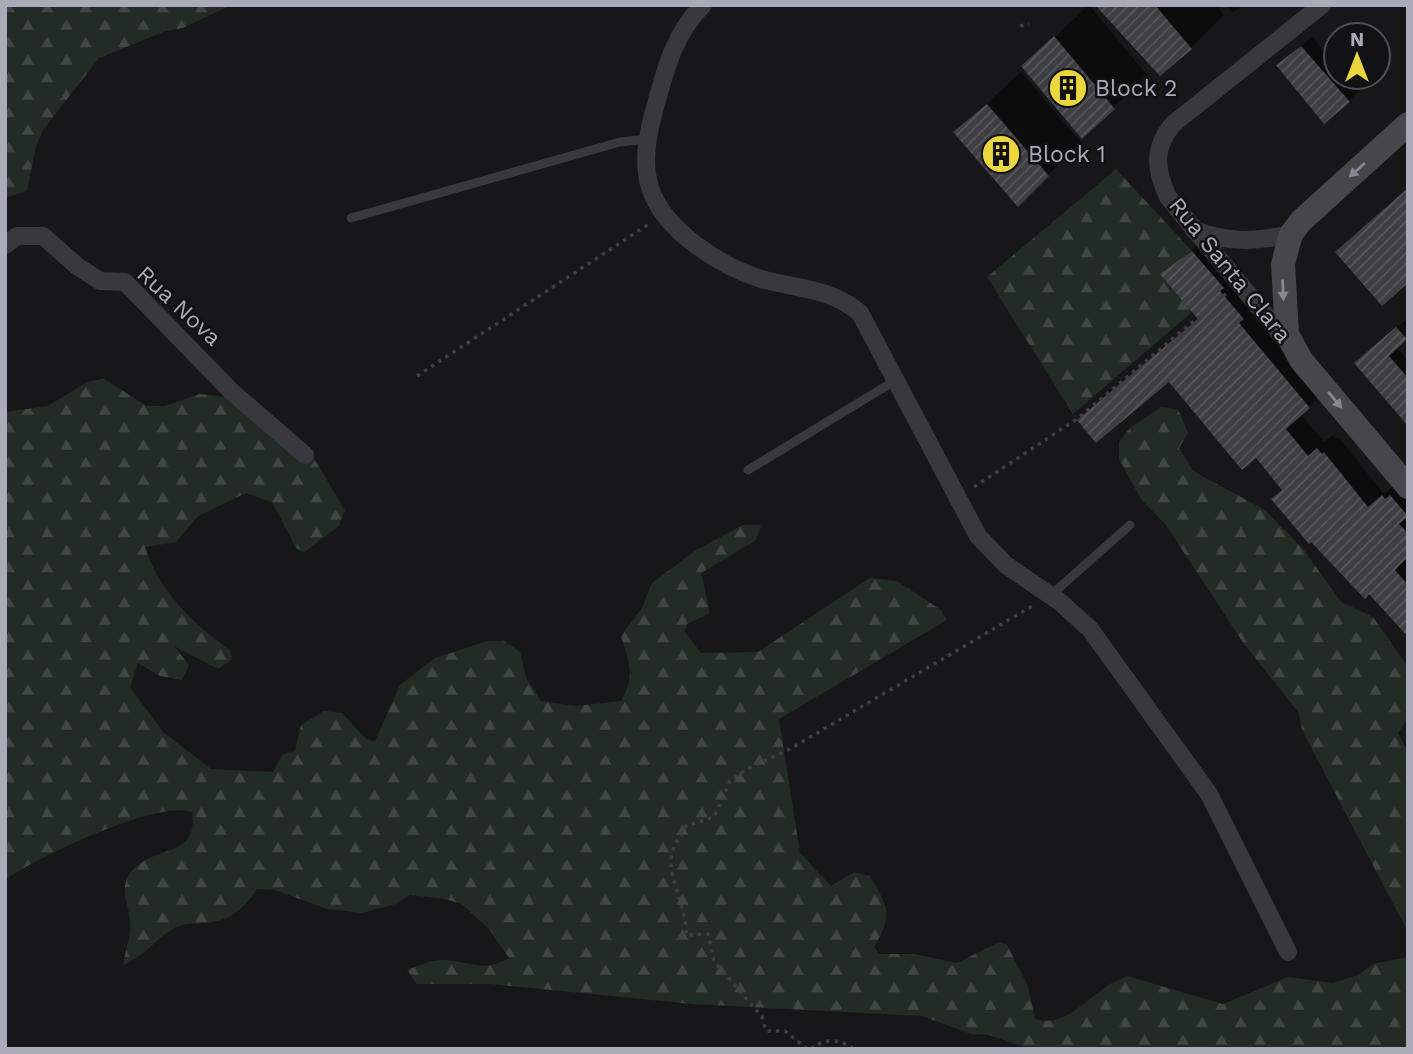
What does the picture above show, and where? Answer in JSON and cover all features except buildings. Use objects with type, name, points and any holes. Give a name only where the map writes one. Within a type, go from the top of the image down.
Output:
[{"type":"main road","points":[[1293,347],[1287,334],[1283,290],[1284,252],[1291,234],[1301,221],[1408,124]]},
{"type":"main road","name":"Rua Santa Clara","points":[[1293,347],[1408,487]]},
{"type":"street","points":[[703,5],[674,45],[648,139],[645,171],[649,190],[663,215],[705,251],[748,275],[826,291],[848,302],[860,313],[970,523],[991,551],[1090,629],[1196,774],[1288,952]]},
{"type":"street","name":"Rua Santa Clara","points":[[1293,347],[1168,197],[1159,178],[1157,156],[1159,143],[1174,124],[1322,5]]},
{"type":"street","points":[[1194,230],[1217,239],[1239,241],[1291,234]]},
{"type":"street","name":"Rua Nova","points":[[5,245],[17,236],[43,236],[77,266],[100,281],[125,282],[232,392],[305,455]]},
{"type":"lane","points":[[351,218],[620,142],[648,139]]},
{"type":"lane","points":[[748,470],[896,380]]},
{"type":"lane","points":[[1051,596],[1130,525]]},
{"type":"path","points":[[1020,26],[1029,24]]},
{"type":"path","points":[[418,376],[663,215]]},
{"type":"path","points":[[957,498],[1077,419],[1238,284]]},
{"type":"path","points":[[854,1049],[840,1040],[821,1041],[809,1049],[785,1031],[766,1031],[762,1017],[715,961],[708,934],[686,935],[687,917],[674,887],[672,852],[686,825],[715,817],[730,781],[749,768],[790,749],[1051,596]]},
{"type":"green space","points":[[5,5],[231,5],[183,28],[166,31],[99,58],[43,130],[36,146],[27,191],[5,198]]},
{"type":"green space","points":[[1116,169],[1192,251],[1161,274],[1192,312],[1073,414],[987,277]]},
{"type":"green space","points":[[104,379],[147,406],[165,406],[200,394],[226,397],[313,457],[345,510],[339,526],[304,552],[296,548],[272,502],[246,493],[198,516],[176,542],[145,547],[168,592],[191,618],[230,650],[232,659],[218,669],[174,646],[189,665],[182,680],[160,676],[138,663],[130,687],[163,732],[211,769],[273,772],[282,755],[295,751],[301,725],[324,711],[342,713],[366,739],[375,741],[400,685],[435,658],[487,641],[504,641],[520,652],[526,678],[541,701],[576,706],[621,701],[626,692],[630,669],[621,636],[642,608],[652,583],[696,550],[743,525],[761,525],[756,540],[701,573],[710,613],[687,624],[685,632],[701,653],[758,652],[870,578],[897,581],[941,610],[947,620],[779,719],[800,853],[831,886],[854,872],[870,876],[886,911],[884,926],[874,947],[879,954],[914,954],[957,963],[999,942],[1007,945],[1028,986],[1035,1019],[1045,1021],[1072,1013],[1106,987],[1127,976],[1223,1004],[1288,977],[1333,983],[1358,975],[1373,964],[1408,957],[1408,1049],[1030,1049],[989,1035],[971,1034],[922,1016],[692,1004],[491,984],[417,984],[407,970],[430,962],[445,960],[484,966],[509,958],[489,929],[463,905],[446,899],[410,895],[395,904],[362,913],[327,909],[275,890],[257,889],[241,908],[229,917],[174,928],[139,956],[123,965],[130,932],[126,881],[137,866],[147,859],[184,843],[192,826],[192,812],[175,810],[126,822],[68,845],[5,880],[5,412],[48,406],[87,382]]},
{"type":"green space","points":[[1161,407],[1178,409],[1188,433],[1179,448],[1193,471],[1265,510],[1304,550],[1341,602],[1373,617],[1408,667],[1408,718],[1398,733],[1408,752],[1408,932],[1302,730],[1299,713],[1244,644],[1165,524],[1141,499],[1119,459],[1119,442],[1130,428]]},
{"type":"place","name":"Block 2","points":[[1068,88]]},
{"type":"place","name":"Block 1","points":[[1001,154]]}]
